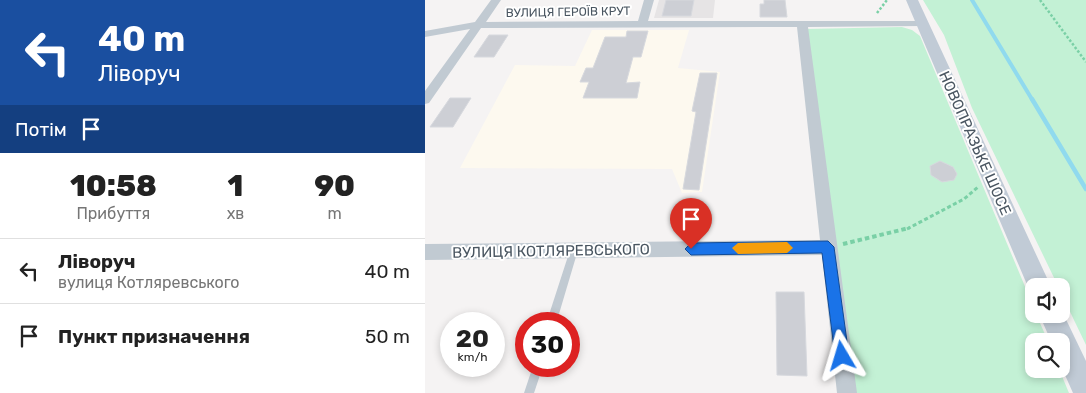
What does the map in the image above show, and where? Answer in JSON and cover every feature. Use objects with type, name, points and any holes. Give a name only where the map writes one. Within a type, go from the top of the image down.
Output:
[{"type":"main road","name":"НОВОПРАЗЬКЕ ШОСЕ","points":[[912,0],[1035,278]]},
{"type":"main road","points":[[1055,323],[1086,391]]},
{"type":"street","points":[[425,100],[477,25],[497,0]]},
{"type":"street","points":[[642,24],[649,0]]},
{"type":"street","name":"ВУЛИЦЯ ГЕРОЇВ КРУТ","points":[[425,34],[477,25],[922,23]]},
{"type":"street","points":[[802,24],[847,393]]},
{"type":"street","name":"ВУЛИЦЯ КОТЛЯРЕВСЬКОГО","points":[[425,252],[828,247]]},
{"type":"lane","points":[[555,312],[574,250]]},
{"type":"lane","points":[[529,393],[534,377]]},
{"type":"path","points":[[1040,0],[1086,62]]},
{"type":"path","points":[[828,247],[907,230],[963,200],[990,176]]},
{"type":"shaded area","points":[[659,0],[715,0],[713,18],[654,18]]},
{"type":"shaded area","points":[[592,30],[689,30],[678,68],[720,72],[702,192],[682,193],[672,169],[460,168],[515,65],[575,66]]},
{"type":"green space","points":[[923,0],[1086,0],[1086,345],[1070,312],[1070,278],[1054,278],[972,108],[944,35]]},
{"type":"green space","points":[[902,27],[912,30],[920,36],[1025,287],[1025,323],[1040,323],[1044,333],[1025,333],[1025,378],[1063,378],[1069,393],[853,393],[806,29]]},
{"type":"building","points":[[666,0],[694,0],[691,16],[662,16]]},
{"type":"building","points":[[764,0],[785,0],[787,17],[760,17],[760,4],[764,4]]},
{"type":"building","points":[[627,31],[648,31],[641,57],[633,57],[626,83],[640,82],[637,98],[583,98],[589,82],[580,82],[586,68],[593,68],[605,37],[626,37]]},
{"type":"building","points":[[489,35],[508,35],[494,57],[474,57]]},
{"type":"building","points":[[700,73],[717,73],[699,190],[683,189],[696,112],[692,111]]},
{"type":"building","points":[[450,98],[471,98],[453,127],[430,127]]},
{"type":"building","points":[[940,161],[953,167],[957,174],[954,180],[942,182],[931,175],[930,166]]},
{"type":"building","points":[[776,292],[804,292],[807,376],[777,375]]},
{"type":"waterway","points":[[972,0],[1033,101]]},
{"type":"waterway","points":[[1032,99],[1086,189]]},
{"type":"slow traffic","points":[[738,248],[787,248]]},
{"type":"route","points":[[691,249],[828,247],[842,356]]}]
